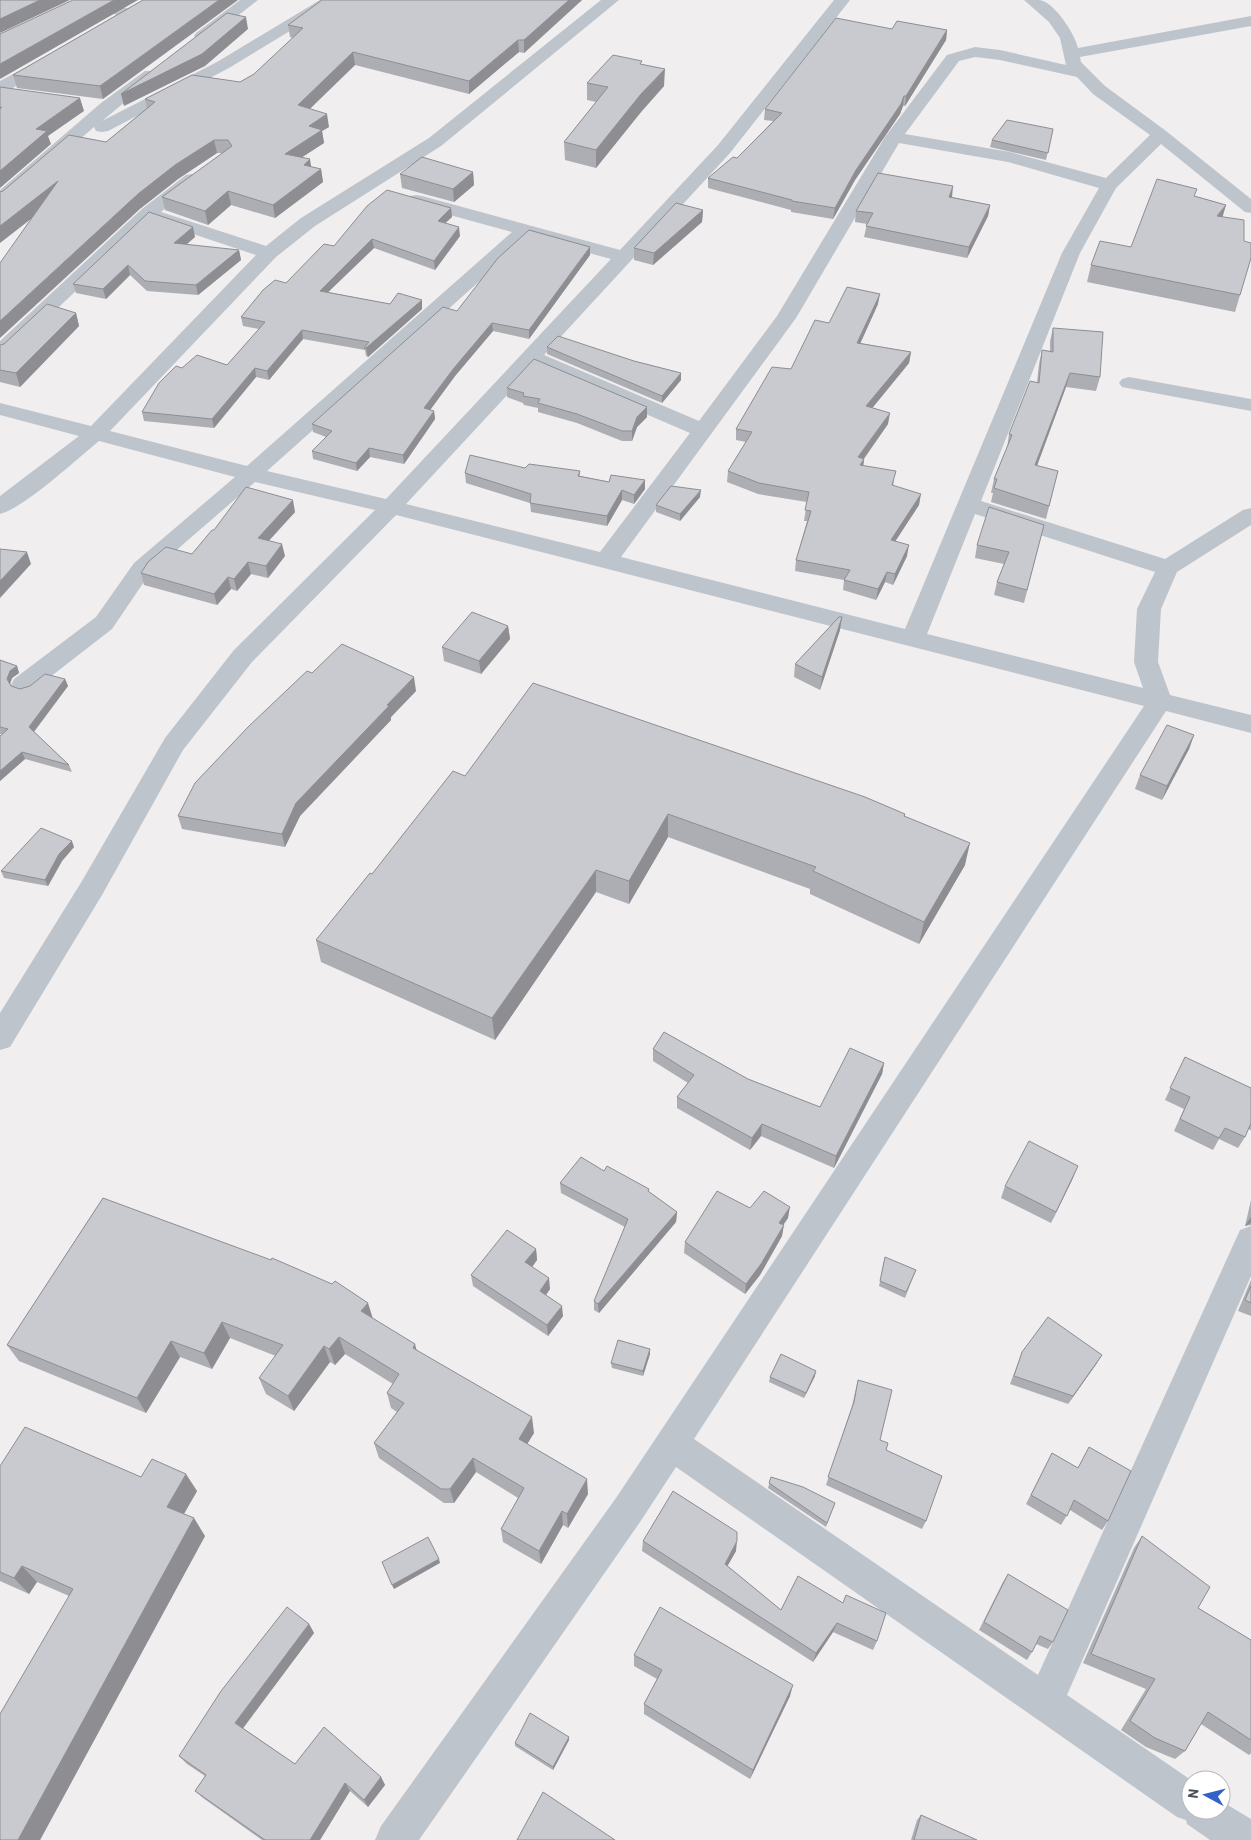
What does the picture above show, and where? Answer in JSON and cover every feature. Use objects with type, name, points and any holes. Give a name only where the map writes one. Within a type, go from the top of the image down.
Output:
[{"type":"street","points":[[68,9],[85,0],[130,14]]},
{"type":"street","points":[[186,48],[250,0]]},
{"type":"street","points":[[56,150],[222,65],[331,0]]},
{"type":"street","points":[[0,507],[95,434],[269,253],[308,222],[435,142],[611,0]]},
{"type":"street","points":[[0,1038],[92,888],[174,744],[243,656],[391,507],[724,149],[842,0]]},
{"type":"street","points":[[1032,0],[1055,19],[1068,38],[1073,63],[1099,90],[1160,135],[1251,208]]},
{"type":"street","points":[[113,23],[145,4]]},
{"type":"street","points":[[1071,54],[1251,21]]},
{"type":"street","points":[[606,561],[786,318],[894,137],[953,58],[975,52],[1000,54],[1082,73]]},
{"type":"street","points":[[0,88],[61,53]]},
{"type":"street","points":[[0,199],[107,107],[162,66]]},
{"type":"street","points":[[0,92],[19,95]]},
{"type":"street","points":[[87,104],[107,107]]},
{"type":"street","points":[[913,639],[1071,253],[1109,185],[1160,135]]},
{"type":"street","points":[[894,137],[1010,157],[1109,185]]},
{"type":"street","points":[[0,352],[148,214],[185,184],[208,169]]},
{"type":"street","points":[[367,186],[624,257]]},
{"type":"street","points":[[148,214],[269,253]]},
{"type":"street","points":[[23,685],[104,622],[118,605],[125,590],[142,568],[252,474],[526,230]]},
{"type":"street","points":[[531,357],[703,431]]},
{"type":"street","points":[[1128,383],[1251,405]]},
{"type":"street","points":[[0,409],[1251,724]]},
{"type":"street","points":[[968,504],[1168,568]]},
{"type":"street","points":[[1160,701],[1146,662],[1149,609],[1168,568],[1251,515]]},
{"type":"street","points":[[395,1840],[623,1518],[1160,701]]},
{"type":"street","points":[[1045,1702],[1251,1240]]},
{"type":"street","points":[[672,1444],[1181,1796]]},
{"type":"street","points":[[1216,1820],[1250,1840]]},
{"type":"building","points":[[0,0],[40,0],[0,19]]},
{"type":"building","points":[[73,0],[114,0],[0,64],[0,34]]},
{"type":"building","points":[[143,0],[219,0],[100,86],[13,75]]},
{"type":"building","points":[[322,0],[569,0],[524,40],[518,40],[469,81],[353,52],[298,105],[327,114],[309,126],[322,130],[285,154],[310,159],[304,165],[321,169],[273,205],[228,191],[205,211],[162,197],[232,146],[228,140],[214,140],[175,165],[138,194],[0,321],[0,263],[58,181],[0,226],[0,192],[69,135],[106,142],[155,102],[145,99],[192,75],[240,82],[254,74],[303,28],[288,25]]},
{"type":"building","points":[[227,13],[246,17],[202,54],[121,94]]},
{"type":"building","points":[[836,18],[892,29],[897,21],[947,30],[906,96],[904,96],[901,104],[856,170],[835,208],[792,201],[708,178],[733,157],[737,158],[782,113],[765,109]]},
{"type":"building","points":[[613,55],[642,61],[640,64],[665,69],[641,94],[596,150],[564,142],[608,87],[587,83]]},
{"type":"building","points":[[0,87],[80,98],[36,129],[47,131],[0,171],[0,109],[2,107],[0,108]]},
{"type":"building","points":[[1007,120],[1053,129],[1048,153],[992,140]]},
{"type":"building","points":[[422,157],[473,172],[453,189],[400,174]]},
{"type":"building","points":[[878,173],[953,186],[949,197],[990,205],[969,247],[866,226],[873,213],[856,211]]},
{"type":"building","points":[[1157,179],[1197,189],[1194,196],[1226,205],[1217,216],[1244,220],[1244,241],[1251,243],[1251,258],[1240,295],[1091,265],[1100,241],[1131,247]]},
{"type":"building","points":[[387,190],[451,208],[438,221],[459,227],[434,261],[372,239],[320,291],[390,304],[398,293],[422,300],[366,348],[364,348],[369,342],[302,330],[267,371],[255,368],[212,419],[142,412],[159,383],[176,366],[182,368],[197,355],[227,365],[265,322],[241,317],[263,290],[275,280],[286,283],[324,244],[334,246],[367,206]]},
{"type":"building","points":[[676,203],[703,210],[654,253],[634,248]]},
{"type":"building","points":[[149,212],[193,227],[174,243],[239,250],[196,285],[145,281],[128,265],[103,289],[73,284]]},
{"type":"building","points":[[529,230],[590,247],[529,330],[492,323],[454,368],[424,408],[434,411],[403,455],[369,448],[356,463],[312,451],[332,431],[312,424],[443,307],[457,311],[498,258]]},
{"type":"building","points":[[847,287],[880,294],[857,343],[911,352],[866,406],[890,413],[858,457],[864,459],[860,465],[896,471],[892,485],[921,494],[891,540],[909,545],[895,574],[887,572],[878,589],[844,580],[850,570],[796,560],[811,511],[805,510],[809,492],[759,483],[728,471],[752,432],[736,429],[772,367],[791,369],[815,320],[829,323]]},
{"type":"building","points":[[47,304],[76,313],[16,373],[0,370],[0,345],[4,344]]},
{"type":"building","points":[[1053,328],[1103,332],[1100,377],[1070,373],[1035,465],[1058,471],[1049,506],[994,488],[997,479],[994,479],[1012,435],[1009,434],[1030,381],[1039,383],[1042,350],[1053,352]]},
{"type":"building","points":[[558,336],[634,361],[681,373],[662,396],[547,347]]},
{"type":"building","points":[[534,359],[647,407],[637,417],[632,431],[622,431],[577,414],[538,403],[540,399],[523,396],[524,393],[507,388]]},
{"type":"building","points":[[470,455],[525,468],[529,464],[580,471],[578,476],[609,482],[611,475],[645,480],[634,495],[622,490],[607,516],[530,503],[531,494],[465,473]]},
{"type":"building","points":[[671,486],[701,490],[680,514],[656,505]]},
{"type":"building","points":[[246,487],[293,500],[258,538],[282,544],[266,566],[248,562],[234,579],[228,577],[214,594],[141,573],[148,562],[166,547],[192,554],[214,530]]},
{"type":"building","points":[[989,507],[1044,525],[1027,590],[997,582],[1009,552],[977,545]]},
{"type":"building","points":[[0,549],[27,552],[0,581]]},
{"type":"building","points":[[472,612],[508,626],[479,661],[442,647]]},
{"type":"building","points":[[839,617],[842,617],[822,677],[795,664]]},
{"type":"building","points":[[342,644],[414,677],[387,705],[389,706],[296,803],[282,834],[178,816],[195,783],[248,727],[307,671],[312,673]]},
{"type":"building","points":[[0,660],[17,666],[10,671],[7,679],[11,686],[20,689],[30,686],[45,674],[65,679],[29,727],[69,765],[22,752],[0,771],[0,736],[8,729],[0,727]]},
{"type":"building","points":[[533,683],[865,797],[905,814],[904,816],[970,843],[924,922],[813,871],[816,867],[668,814],[629,881],[596,870],[492,1018],[316,940],[370,873],[372,874],[453,771],[465,776]]},
{"type":"building","points":[[1167,725],[1194,735],[1167,786],[1140,775]]},
{"type":"building","points":[[41,828],[72,841],[59,854],[45,880],[1,871]]},
{"type":"building","points":[[664,1032],[748,1079],[820,1107],[850,1048],[884,1063],[836,1156],[762,1124],[752,1138],[677,1097],[694,1075],[653,1049]]},
{"type":"building","points":[[1185,1057],[1251,1088],[1251,1123],[1245,1137],[1225,1128],[1219,1138],[1180,1119],[1190,1097],[1170,1088]]},
{"type":"building","points":[[1029,1141],[1078,1166],[1056,1212],[1005,1186]]},
{"type":"building","points":[[581,1157],[604,1171],[607,1166],[649,1189],[648,1191],[677,1212],[598,1304],[594,1301],[628,1219],[560,1183]]},
{"type":"building","points":[[717,1191],[750,1208],[764,1191],[790,1207],[779,1223],[784,1225],[761,1264],[746,1284],[685,1242]]},
{"type":"building","points":[[103,1198],[271,1260],[272,1258],[332,1284],[335,1281],[368,1303],[361,1311],[415,1344],[413,1348],[532,1417],[519,1439],[587,1479],[567,1514],[562,1511],[539,1551],[501,1529],[524,1488],[473,1458],[450,1489],[441,1489],[374,1443],[404,1403],[387,1393],[399,1374],[339,1337],[329,1349],[324,1346],[288,1396],[259,1378],[283,1345],[222,1322],[204,1353],[171,1341],[137,1398],[7,1345]]},
{"type":"building","points":[[507,1230],[536,1249],[525,1262],[549,1278],[540,1291],[562,1306],[547,1325],[471,1275]]},
{"type":"building","points":[[885,1257],[916,1270],[906,1292],[880,1281]]},
{"type":"building","points":[[1251,1286],[1251,1303],[1245,1300]]},
{"type":"building","points":[[1048,1317],[1102,1355],[1073,1396],[1014,1376],[1022,1352]]},
{"type":"building","points":[[618,1340],[650,1349],[643,1371],[611,1363]]},
{"type":"building","points":[[781,1354],[816,1371],[806,1393],[770,1377]]},
{"type":"building","points":[[858,1380],[892,1390],[880,1440],[888,1443],[886,1450],[942,1476],[926,1521],[828,1477],[854,1402]]},
{"type":"building","points":[[25,1427],[141,1477],[152,1459],[186,1474],[167,1507],[194,1518],[18,1840],[0,1840],[0,1714],[73,1589],[22,1566],[14,1578],[0,1572],[0,1466]]},
{"type":"building","points":[[1089,1447],[1131,1471],[1108,1521],[1074,1500],[1067,1516],[1031,1495],[1052,1453],[1078,1468]]},
{"type":"building","points":[[771,1477],[803,1487],[835,1503],[827,1523],[769,1483]]},
{"type":"building","points":[[673,1491],[737,1532],[737,1541],[725,1564],[781,1610],[798,1576],[843,1603],[846,1595],[886,1613],[877,1641],[837,1623],[816,1653],[643,1541]]},
{"type":"building","points":[[1142,1536],[1210,1587],[1198,1608],[1251,1640],[1251,1740],[1208,1712],[1185,1751],[1155,1738],[1130,1721],[1155,1679],[1091,1654]]},
{"type":"building","points":[[428,1537],[439,1559],[392,1585],[382,1562]]},
{"type":"building","points":[[1008,1574],[1068,1610],[1053,1642],[1040,1636],[1032,1652],[984,1622]]},
{"type":"building","points":[[287,1607],[309,1624],[235,1723],[295,1764],[324,1727],[381,1777],[364,1800],[345,1783],[310,1840],[265,1840],[195,1791],[206,1775],[179,1756],[221,1691]]},
{"type":"building","points":[[660,1607],[793,1685],[753,1770],[644,1704],[662,1670],[634,1655]]},
{"type":"building","points":[[530,1713],[569,1737],[553,1767],[515,1743]]},
{"type":"building","points":[[543,1792],[615,1840],[517,1840]]},
{"type":"building","points":[[921,1815],[977,1840],[914,1840]]}]
